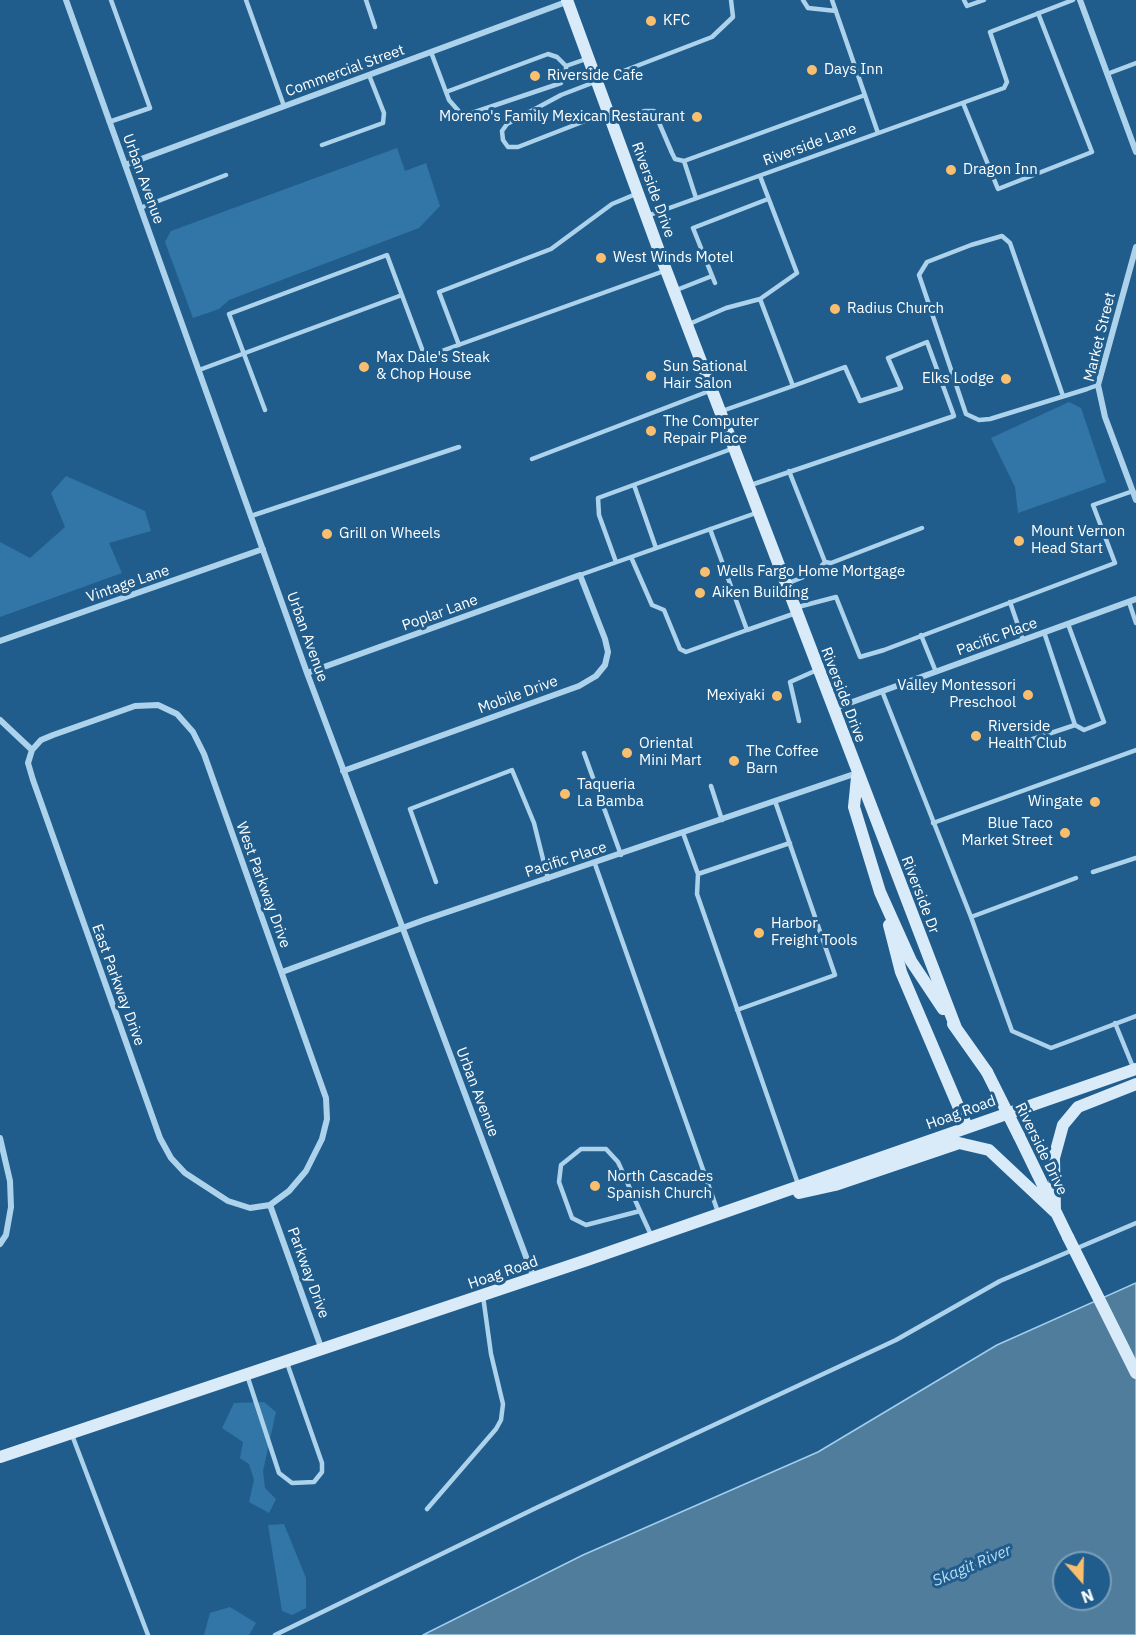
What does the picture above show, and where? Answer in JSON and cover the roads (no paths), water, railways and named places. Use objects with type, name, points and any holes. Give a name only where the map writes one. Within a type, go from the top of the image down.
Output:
[{"type":"main road","name":"Riverside Drive","points":[[569,1],[666,270],[857,773],[854,807],[880,892],[911,961],[987,1072],[1136,1373]]},
{"type":"main road","name":"Riverside Dr","points":[[857,773],[956,1028]]},
{"type":"main road","points":[[880,892],[901,972],[967,1127]]},
{"type":"main road","name":"Hoag Road","points":[[0,1457],[483,1296],[1135,1070]]},
{"type":"main road","points":[[1055,1212],[1054,1158],[1063,1125],[1078,1107],[1136,1084]]},
{"type":"main road","points":[[748,1205],[836,1185],[959,1143],[989,1150],[1055,1212]]},
{"type":"street","name":"Urban Avenue","points":[[66,0],[307,673],[534,1278]]},
{"type":"street","points":[[1080,0],[1136,152]]},
{"type":"street","name":"Commercial Street","points":[[125,165],[569,1]]},
{"type":"street","name":"Market Street","points":[[1136,247],[1133,269],[1098,385],[1105,417],[1136,500]]},
{"type":"street","name":"Vintage Lane","points":[[0,641],[263,549]]},
{"type":"street","name":"Poplar Lane","points":[[307,673],[580,575]]},
{"type":"street","name":"Mobile Drive","points":[[343,771],[579,686],[596,676],[605,665],[608,652],[580,575]]},
{"type":"street","name":"Pacific Place","points":[[833,709],[1132,600]]},
{"type":"street","name":"West Parkway Drive","points":[[32,750],[41,740],[135,706],[158,705],[177,714],[193,732],[204,754],[326,1098],[327,1119],[322,1139],[306,1171],[289,1191],[270,1205]]},
{"type":"street","points":[[0,720],[32,750]]},
{"type":"street","name":"East Parkway Drive","points":[[32,750],[28,763],[33,780],[160,1138],[171,1158],[185,1173],[228,1201],[250,1208],[270,1205]]},
{"type":"street","name":"Pacific Place","points":[[282,972],[403,928],[857,773]]},
{"type":"street","points":[[0,1138],[10,1181],[11,1207],[6,1235],[0,1244]]},
{"type":"street","name":"Parkway Drive","points":[[270,1205],[322,1350]]},
{"type":"lane","points":[[109,122],[150,108],[111,0]]},
{"type":"lane","points":[[246,0],[284,106]]},
{"type":"lane","points":[[366,0],[375,27]]},
{"type":"lane","points":[[731,0],[734,9],[733,17],[712,37],[561,95],[507,124],[502,131],[503,140],[508,147],[518,147],[610,116],[654,111],[675,159],[684,161],[865,95]]},
{"type":"lane","points":[[803,0],[808,8],[836,11]]},
{"type":"lane","points":[[832,0],[878,133]]},
{"type":"lane","points":[[964,0],[967,6],[984,0]]},
{"type":"lane","points":[[963,103],[998,189],[1092,152],[1038,13],[1073,0]]},
{"type":"lane","name":"Riverside Lane","points":[[647,216],[1007,86],[990,32],[1038,13]]},
{"type":"lane","points":[[431,52],[446,92],[449,100],[457,112],[469,117],[561,83],[566,74],[566,66],[557,57],[548,54],[446,92]]},
{"type":"lane","points":[[566,66],[589,58]]},
{"type":"lane","points":[[1107,74],[1136,63]]},
{"type":"lane","points":[[322,145],[383,123],[384,113],[369,75]]},
{"type":"lane","points":[[684,161],[696,198]]},
{"type":"lane","points":[[140,207],[226,175]]},
{"type":"lane","points":[[687,325],[726,308],[760,299],[796,273],[760,176]]},
{"type":"lane","points":[[459,345],[439,292],[551,249],[607,207],[639,193]]},
{"type":"lane","points":[[716,283],[693,228],[768,199]]},
{"type":"lane","points":[[1063,396],[1010,243],[1002,236],[927,262],[919,275],[966,414],[979,420],[990,419],[1098,385]]},
{"type":"lane","points":[[265,410],[229,314],[387,255],[425,357],[666,270]]},
{"type":"lane","points":[[674,291],[712,276]]},
{"type":"lane","points":[[199,370],[402,296]]},
{"type":"lane","points":[[760,299],[793,386]]},
{"type":"lane","points":[[720,412],[845,367],[860,401],[901,388],[888,358],[927,342],[954,416],[748,486]]},
{"type":"lane","points":[[532,459],[712,390]]},
{"type":"lane","points":[[251,516],[459,447]]},
{"type":"lane","points":[[616,562],[599,515],[598,498],[734,448]]},
{"type":"lane","points":[[789,471],[825,562]]},
{"type":"lane","points":[[634,484],[656,548]]},
{"type":"lane","points":[[631,557],[652,605],[664,610],[683,653],[836,597],[860,657],[1115,563],[1093,505],[1133,491]]},
{"type":"lane","points":[[580,575],[758,512]]},
{"type":"lane","points":[[785,585],[807,577],[825,562],[831,563],[922,528]]},
{"type":"lane","points":[[710,529],[747,630]]},
{"type":"lane","points":[[1132,600],[1136,623]]},
{"type":"lane","points":[[1010,602],[1023,640]]},
{"type":"lane","points":[[1044,632],[1075,725],[1084,730],[1104,722],[1068,624]]},
{"type":"lane","points":[[921,635],[936,672]]},
{"type":"lane","points":[[799,721],[790,682],[818,670]]},
{"type":"lane","points":[[882,691],[972,917],[1012,1031],[1051,1048],[1136,1016]]},
{"type":"lane","points":[[1030,740],[1075,725]]},
{"type":"lane","points":[[933,823],[1136,750]]},
{"type":"lane","points":[[584,753],[621,855]]},
{"type":"lane","points":[[436,882],[410,809],[512,770],[534,823],[548,879]]},
{"type":"lane","points":[[711,786],[722,820]]},
{"type":"lane","points":[[737,1010],[835,975],[775,801]]},
{"type":"lane","points":[[683,833],[698,874],[697,894],[799,1187]]},
{"type":"lane","points":[[698,874],[790,843]]},
{"type":"lane","points":[[1093,872],[1136,858]]},
{"type":"lane","points":[[595,864],[719,1215]]},
{"type":"lane","points":[[972,917],[1076,878]]},
{"type":"lane","points":[[1115,1023],[1135,1070]]},
{"type":"lane","points":[[640,1211],[586,1225],[572,1218],[559,1182],[561,1164],[582,1149],[606,1149],[618,1162],[640,1211],[652,1238]]},
{"type":"lane","points":[[275,1635],[538,1507],[896,1340],[1000,1281],[1136,1223]]},
{"type":"lane","points":[[427,1509],[496,1430],[501,1420],[503,1404],[491,1354],[483,1296]]},
{"type":"lane","points":[[247,1375],[279,1473],[292,1483],[314,1482],[322,1472],[322,1463],[286,1362]]},
{"type":"lane","points":[[71,1433],[148,1635]]},
{"type":"water","name":"Skagit River","points":[[1136,1283],[1136,1635],[423,1635],[583,1555],[818,1452],[997,1345]]},
{"type":"place","name":"KFC","points":[[651,21]]},
{"type":"place","name":"Days Inn","points":[[812,70]]},
{"type":"place","name":"Riverside Cafe","points":[[535,76]]},
{"type":"place","name":"Moreno's Family Mexican Restaurant","points":[[697,117]]},
{"type":"place","name":"Dragon Inn","points":[[951,170]]},
{"type":"place","name":"West Winds Motel","points":[[601,258]]},
{"type":"place","name":"Radius Church","points":[[835,309]]},
{"type":"place","name":"Max Dale's Steak & Chop House","points":[[364,367]]},
{"type":"place","name":"Sun Sational Hair Salon","points":[[651,376]]},
{"type":"place","name":"Elks Lodge","points":[[1006,379]]},
{"type":"place","name":"The Computer Repair Place","points":[[651,431]]},
{"type":"place","name":"Grill on Wheels","points":[[327,534]]},
{"type":"place","name":"Mount Vernon Head Start","points":[[1019,541]]},
{"type":"place","name":"Wells Fargo Home Mortgage","points":[[705,572]]},
{"type":"place","name":"Aiken Building","points":[[700,593]]},
{"type":"place","name":"Valley Montessori Preschool","points":[[1028,695]]},
{"type":"place","name":"Mexiyaki","points":[[777,696]]},
{"type":"place","name":"Riverside Health Club","points":[[976,736]]},
{"type":"place","name":"Oriental Mini Mart","points":[[627,753]]},
{"type":"place","name":"The Coffee Barn","points":[[734,761]]},
{"type":"place","name":"Taqueria La Bamba","points":[[565,794]]},
{"type":"place","name":"Wingate","points":[[1095,802]]},
{"type":"place","name":"Blue Taco Market Street","points":[[1065,833]]},
{"type":"place","name":"Harbor Freight Tools","points":[[759,933]]},
{"type":"place","name":"North Cascades Spanish Church","points":[[595,1186]]}]
